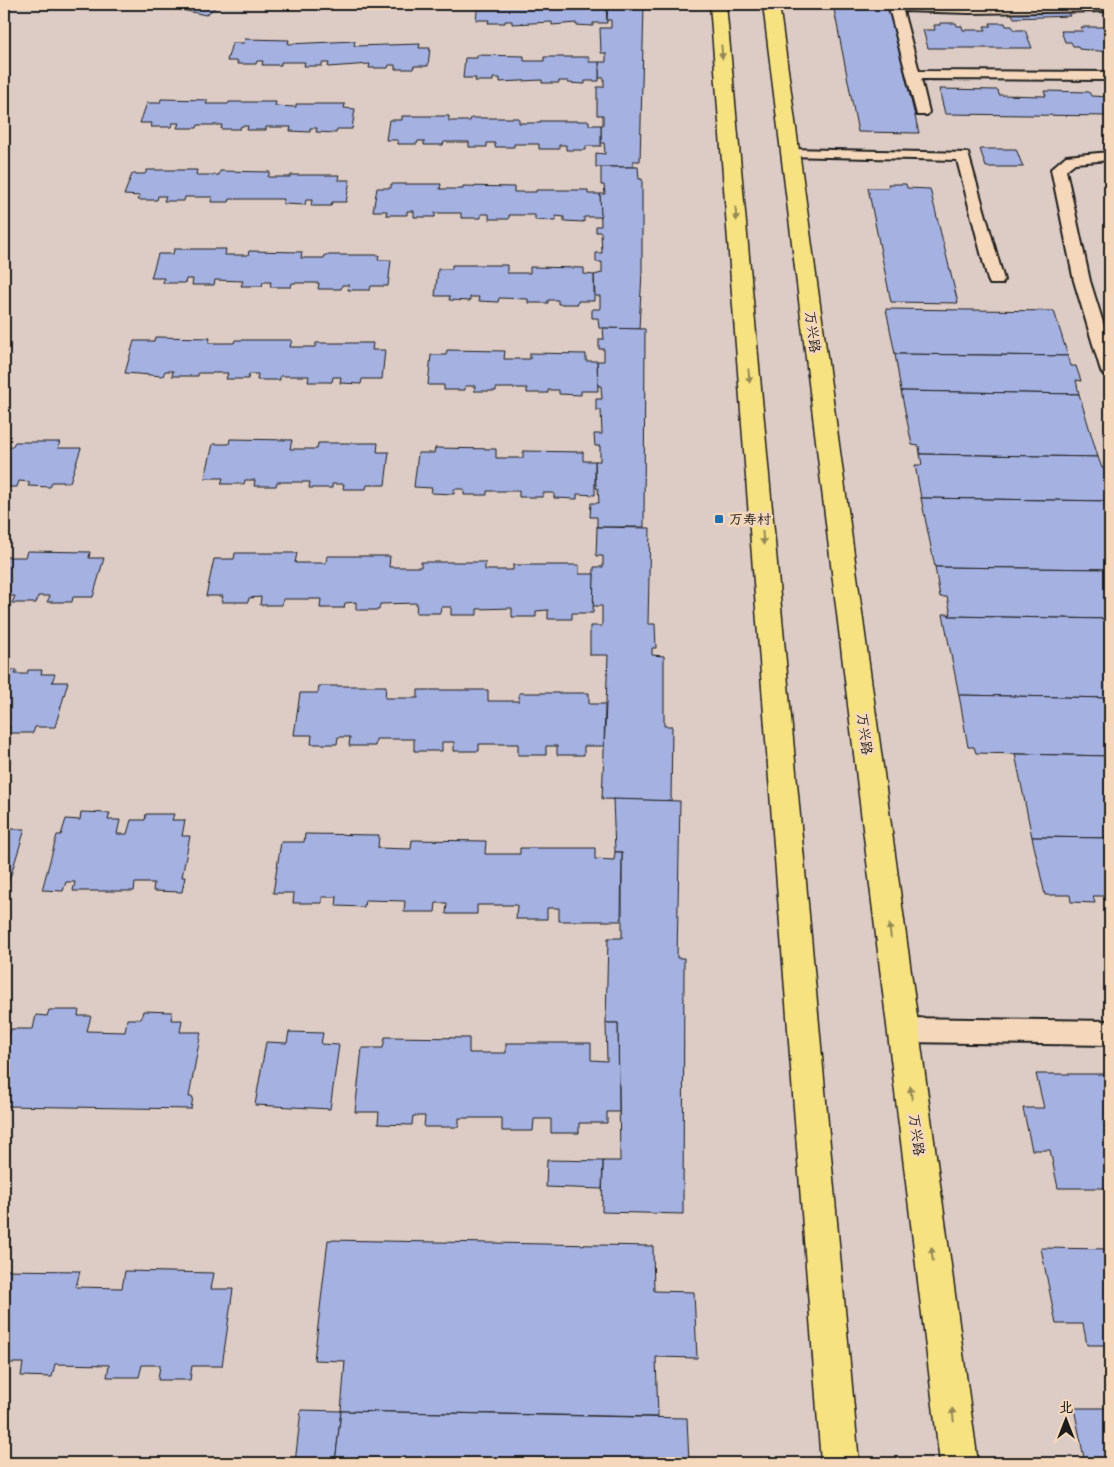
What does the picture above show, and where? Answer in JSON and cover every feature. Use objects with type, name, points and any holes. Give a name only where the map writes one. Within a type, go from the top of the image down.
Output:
[{"type":"main road","points":[[718,4],[840,1463]]},
{"type":"main road","name":"万兴路","points":[[771,4],[959,1463]]},
{"type":"lane","points":[[922,112],[896,6],[969,9],[1110,7]]},
{"type":"lane","points":[[913,75],[1110,76]]},
{"type":"lane","points":[[790,153],[963,156],[996,280]]},
{"type":"lane","points":[[1110,156],[1070,159],[1058,169],[1082,281],[1105,340],[1110,370]]},
{"type":"lane","points":[[903,1030],[1110,1033]]},
{"type":"building","points":[[177,4],[219,4],[206,15],[172,8]]},
{"type":"building","points":[[322,4],[339,4],[338,7],[321,7]]},
{"type":"building","points":[[346,4],[440,4],[440,6],[426,6],[425,9],[408,9],[408,5],[402,5],[401,9],[384,8],[384,5],[345,7]]},
{"type":"building","points":[[478,4],[597,4],[597,6],[606,6],[607,23],[593,23],[593,26],[576,25],[576,23],[552,25],[552,22],[512,24],[512,21],[505,21],[505,23],[488,23],[489,20],[476,20]]},
{"type":"building","points":[[608,4],[644,6],[640,161],[633,161],[634,167],[596,167],[596,153],[605,154],[604,143],[601,143],[603,115],[597,115],[597,87],[604,87],[604,78],[599,78],[599,62],[606,62],[606,53],[601,53],[600,28],[611,28],[611,20],[607,20]]},
{"type":"building","points":[[833,4],[888,4],[919,133],[858,132]]},
{"type":"building","points":[[1066,10],[1070,16],[1014,18],[1011,12]]},
{"type":"building","points":[[940,23],[956,23],[957,26],[962,26],[963,30],[986,30],[984,26],[991,26],[990,23],[1005,23],[1006,26],[1012,26],[1014,30],[1025,30],[1032,48],[928,48],[923,30],[935,30],[934,25],[940,25]]},
{"type":"building","points":[[1081,27],[1110,27],[1109,52],[1079,49],[1078,46],[1073,46],[1071,42],[1065,42],[1061,31],[1083,31]]},
{"type":"building","points":[[245,39],[289,40],[288,44],[355,41],[354,46],[420,44],[419,48],[430,48],[428,66],[414,66],[413,69],[395,69],[395,65],[389,65],[388,68],[369,68],[370,64],[328,67],[329,63],[322,63],[322,66],[304,66],[305,62],[281,62],[281,65],[262,65],[263,61],[257,61],[256,64],[237,64],[238,61],[227,61],[232,43],[244,43]]},
{"type":"building","points":[[477,55],[524,56],[524,61],[544,61],[544,57],[589,57],[589,62],[599,62],[599,81],[585,81],[585,84],[568,83],[568,81],[542,83],[542,80],[500,82],[500,78],[493,78],[493,81],[475,81],[476,78],[463,78],[465,58],[477,58]]},
{"type":"building","points":[[939,89],[998,90],[999,95],[1046,96],[1044,91],[1089,92],[1091,96],[1110,97],[1110,116],[945,114]]},
{"type":"building","points":[[161,99],[208,100],[206,104],[276,102],[275,106],[296,107],[296,104],[345,104],[344,108],[355,109],[352,129],[337,129],[336,133],[316,132],[317,128],[310,128],[310,132],[290,131],[291,127],[266,127],[266,130],[247,130],[248,126],[241,126],[240,129],[221,129],[222,125],[198,125],[197,128],[177,128],[179,123],[172,123],[171,127],[151,127],[152,123],[140,123],[147,103],[160,103]]},
{"type":"building","points":[[402,116],[449,116],[449,121],[470,121],[471,118],[519,118],[519,123],[589,121],[589,125],[601,125],[601,146],[586,146],[586,150],[566,150],[566,145],[559,145],[559,149],[539,149],[539,144],[514,144],[514,147],[495,147],[495,143],[487,143],[487,147],[469,147],[469,142],[444,142],[443,145],[424,145],[424,141],[418,141],[417,144],[398,144],[398,140],[386,140],[389,120],[402,120]]},
{"type":"building","points":[[980,149],[1016,149],[1023,167],[986,167]]},
{"type":"building","points":[[601,167],[638,167],[639,179],[642,179],[642,271],[639,329],[599,328],[598,318],[592,318],[592,309],[600,309],[600,296],[595,296],[594,275],[602,273],[602,262],[596,262],[596,253],[602,253],[601,232],[596,232],[596,226],[601,226],[600,194],[605,194],[604,185],[601,185]]},
{"type":"building","points":[[147,170],[197,170],[196,175],[219,175],[220,171],[270,172],[268,177],[339,175],[338,180],[350,180],[346,202],[332,202],[331,206],[311,206],[312,200],[306,200],[305,205],[283,204],[284,199],[230,199],[229,202],[211,202],[212,197],[185,197],[184,201],[164,201],[166,196],[158,196],[157,200],[138,200],[140,196],[124,195],[132,174],[145,174]]},
{"type":"building","points":[[391,184],[441,184],[440,189],[463,189],[463,186],[514,187],[514,192],[588,190],[588,194],[600,194],[601,217],[584,217],[584,222],[564,221],[564,217],[556,216],[556,221],[535,220],[535,215],[509,215],[509,219],[489,219],[489,214],[481,214],[481,218],[461,218],[461,213],[435,213],[435,217],[414,217],[414,211],[407,211],[407,215],[386,215],[387,211],[373,211],[377,188],[391,188]]},
{"type":"building","points":[[888,184],[906,184],[907,188],[930,189],[958,303],[891,302],[868,188],[889,188]]},
{"type":"building","points":[[174,249],[226,249],[225,255],[248,255],[249,251],[302,252],[301,258],[324,258],[325,255],[379,255],[378,260],[391,260],[388,286],[371,286],[370,290],[348,290],[349,285],[342,285],[341,289],[318,289],[319,283],[292,283],[291,287],[270,287],[271,282],[263,282],[262,286],[241,286],[243,281],[215,280],[214,285],[192,285],[193,279],[186,279],[185,283],[163,283],[164,278],[151,278],[158,254],[173,254]]},
{"type":"building","points":[[452,265],[507,265],[507,273],[530,273],[530,267],[584,268],[584,274],[594,275],[594,301],[578,301],[578,304],[558,304],[558,300],[548,300],[548,303],[528,303],[528,299],[499,298],[498,302],[478,301],[479,297],[470,297],[470,301],[449,300],[450,296],[435,296],[438,269],[452,269]]},
{"type":"building","points":[[886,309],[1054,311],[1068,356],[895,354]]},
{"type":"building","points":[[603,328],[645,329],[644,527],[597,527],[597,517],[590,517],[591,503],[599,503],[598,488],[596,488],[595,461],[600,461],[600,446],[595,446],[594,434],[602,434],[601,410],[596,410],[596,399],[602,399],[601,386],[598,386],[597,361],[604,361],[604,349],[599,349],[599,339],[604,339]]},
{"type":"building","points":[[155,337],[210,338],[209,343],[234,343],[235,340],[292,340],[290,347],[315,347],[316,343],[373,343],[372,350],[385,350],[382,379],[362,379],[361,384],[340,383],[341,377],[333,377],[332,382],[308,382],[309,376],[280,376],[280,380],[257,380],[258,374],[249,374],[248,379],[226,379],[228,373],[198,373],[198,376],[172,376],[173,371],[165,371],[163,376],[125,373],[134,341],[154,341]]},
{"type":"building","points":[[447,350],[505,351],[504,359],[530,359],[530,353],[586,354],[586,361],[597,361],[598,391],[581,391],[581,395],[559,394],[559,390],[548,390],[548,393],[527,393],[527,388],[496,388],[496,391],[474,391],[475,386],[465,386],[465,390],[444,390],[444,385],[428,385],[431,355],[446,355]]},
{"type":"building","points":[[895,354],[1068,356],[1071,366],[1076,366],[1081,381],[1076,380],[1079,394],[901,391]]},
{"type":"building","points":[[901,391],[1079,394],[1098,457],[920,454],[919,446],[912,445]]},
{"type":"building","points":[[230,439],[292,440],[290,449],[317,449],[318,443],[378,443],[377,452],[389,452],[385,485],[367,485],[366,489],[343,489],[344,484],[332,484],[332,488],[309,488],[310,482],[277,482],[276,486],[254,486],[255,480],[245,480],[244,484],[221,484],[223,478],[205,478],[213,444],[229,444]]},
{"type":"building","points":[[15,442],[60,442],[58,448],[81,448],[70,482],[52,482],[50,487],[28,486],[30,482],[19,481],[17,487],[4,487],[4,447],[12,447]]},
{"type":"building","points":[[435,448],[496,449],[496,458],[523,458],[523,451],[583,452],[583,461],[595,461],[595,495],[577,494],[577,499],[554,498],[554,493],[543,493],[542,497],[519,497],[519,491],[487,491],[487,495],[464,495],[464,489],[454,489],[454,494],[431,493],[432,488],[414,487],[418,453],[434,453]]},
{"type":"building","points":[[920,454],[1098,457],[1102,468],[1109,468],[1110,485],[1107,485],[1110,501],[921,498],[915,465],[922,465]]},
{"type":"building","points":[[921,498],[1110,501],[1110,569],[935,567]]},
{"type":"building","points":[[597,527],[650,528],[648,624],[655,624],[656,648],[652,648],[652,655],[664,656],[664,726],[672,726],[671,801],[602,799],[608,655],[590,655],[590,626],[602,626],[602,606],[593,606],[594,567],[603,567],[603,556],[596,556]]},
{"type":"building","points":[[27,551],[90,552],[89,558],[104,558],[93,597],[73,597],[72,602],[47,602],[50,596],[38,596],[36,603],[12,603],[15,596],[4,596],[4,557],[25,557]]},
{"type":"building","points":[[235,553],[297,553],[295,563],[326,563],[327,556],[390,556],[389,567],[421,567],[421,562],[485,562],[485,570],[513,570],[513,565],[579,565],[579,574],[594,574],[593,613],[572,613],[572,619],[548,619],[548,610],[536,611],[536,617],[512,617],[512,608],[477,609],[477,615],[451,615],[451,607],[441,607],[440,613],[416,613],[417,603],[380,604],[379,610],[356,610],[356,602],[345,603],[344,608],[320,608],[321,599],[283,599],[282,605],[260,605],[261,597],[249,598],[248,602],[221,602],[223,596],[206,596],[214,559],[234,559]]},
{"type":"building","points":[[935,567],[1110,569],[1110,619],[949,616],[951,614],[947,597],[940,597]]},
{"type":"building","points":[[943,614],[949,614],[949,616],[1110,619],[1110,698],[959,695]]},
{"type":"building","points":[[4,670],[17,670],[15,674],[27,674],[28,670],[42,670],[41,674],[55,674],[52,682],[68,682],[55,727],[35,727],[33,733],[7,733],[10,727],[4,727]]},
{"type":"building","points":[[319,686],[386,686],[385,698],[418,698],[418,690],[488,690],[488,701],[519,701],[519,693],[589,693],[589,704],[605,704],[604,746],[584,746],[584,755],[557,755],[557,746],[546,746],[546,755],[518,755],[518,744],[479,744],[479,751],[454,751],[454,742],[442,742],[442,751],[414,751],[414,739],[376,739],[375,746],[349,746],[350,737],[338,737],[337,744],[311,744],[312,735],[294,735],[300,693],[318,693]]},
{"type":"building","points":[[959,695],[1110,698],[1110,756],[976,753],[974,747],[968,747]]},
{"type":"building","points":[[1015,754],[1110,756],[1110,838],[1032,837]]},
{"type":"building","points":[[613,799],[680,801],[677,958],[684,958],[683,1214],[602,1212],[603,1161],[620,1161],[618,1023],[606,1023],[608,938],[622,938],[622,852],[615,852]]},
{"type":"building","points":[[81,812],[110,813],[108,820],[120,820],[117,834],[127,834],[131,820],[145,820],[146,814],[174,814],[172,820],[185,820],[182,836],[190,836],[182,877],[185,877],[182,892],[153,891],[154,883],[135,883],[134,891],[73,891],[75,882],[66,882],[63,891],[42,890],[57,835],[61,835],[66,819],[80,820]]},
{"type":"building","points":[[4,820],[10,820],[7,829],[25,829],[9,881],[4,881]]},
{"type":"building","points":[[305,834],[379,835],[378,848],[411,849],[412,840],[486,841],[485,854],[520,854],[520,848],[595,848],[595,859],[614,860],[615,852],[622,852],[621,921],[559,921],[559,908],[547,908],[547,919],[516,919],[517,905],[477,905],[477,914],[446,914],[447,903],[436,903],[435,912],[404,912],[405,901],[365,900],[364,907],[336,906],[337,897],[322,897],[322,903],[293,903],[294,893],[273,893],[281,842],[304,842]]},
{"type":"building","points":[[1032,837],[1110,838],[1110,896],[1093,896],[1095,903],[1071,902],[1070,895],[1045,895]]},
{"type":"building","points":[[49,1010],[79,1010],[78,1016],[91,1016],[87,1031],[125,1032],[127,1019],[141,1019],[143,1011],[172,1012],[171,1020],[182,1020],[180,1032],[201,1032],[189,1097],[193,1097],[191,1109],[4,1106],[4,1055],[11,1029],[33,1029],[36,1015],[47,1016]]},
{"type":"building","points":[[606,1023],[618,1023],[619,1112],[607,1112],[607,1123],[579,1123],[579,1133],[551,1133],[551,1119],[534,1119],[533,1131],[502,1131],[502,1118],[459,1118],[459,1127],[424,1127],[425,1116],[413,1116],[412,1125],[378,1124],[379,1112],[355,1112],[362,1048],[383,1048],[385,1037],[469,1038],[469,1053],[506,1053],[506,1043],[591,1043],[591,1060],[607,1061]]},
{"type":"building","points":[[289,1032],[323,1033],[321,1044],[339,1045],[330,1109],[255,1105],[266,1042],[287,1043]]},
{"type":"building","points":[[1036,1074],[1110,1074],[1110,1188],[1058,1188],[1050,1150],[1032,1150],[1023,1108],[1044,1108]]},
{"type":"building","points":[[547,1160],[603,1161],[602,1189],[546,1187]]},
{"type":"building","points":[[328,1240],[653,1246],[654,1291],[694,1292],[697,1358],[656,1357],[658,1417],[341,1411],[345,1361],[314,1360]]},
{"type":"building","points":[[1041,1248],[1110,1249],[1110,1345],[1087,1345],[1083,1324],[1056,1324]]},
{"type":"building","points":[[4,1270],[80,1271],[76,1287],[122,1288],[125,1271],[214,1273],[211,1289],[233,1289],[222,1366],[192,1366],[190,1380],[158,1380],[160,1365],[142,1365],[139,1377],[107,1377],[109,1365],[55,1364],[52,1377],[21,1376],[23,1363],[4,1363]]},
{"type":"building","points":[[1074,1408],[1110,1408],[1110,1463],[1085,1463]]},
{"type":"building","points":[[301,1410],[341,1411],[335,1463],[295,1463]]},
{"type":"building","points":[[341,1411],[687,1418],[689,1463],[335,1463]]},
{"type":"place","name":"万寿村","points":[[719,519]]}]
